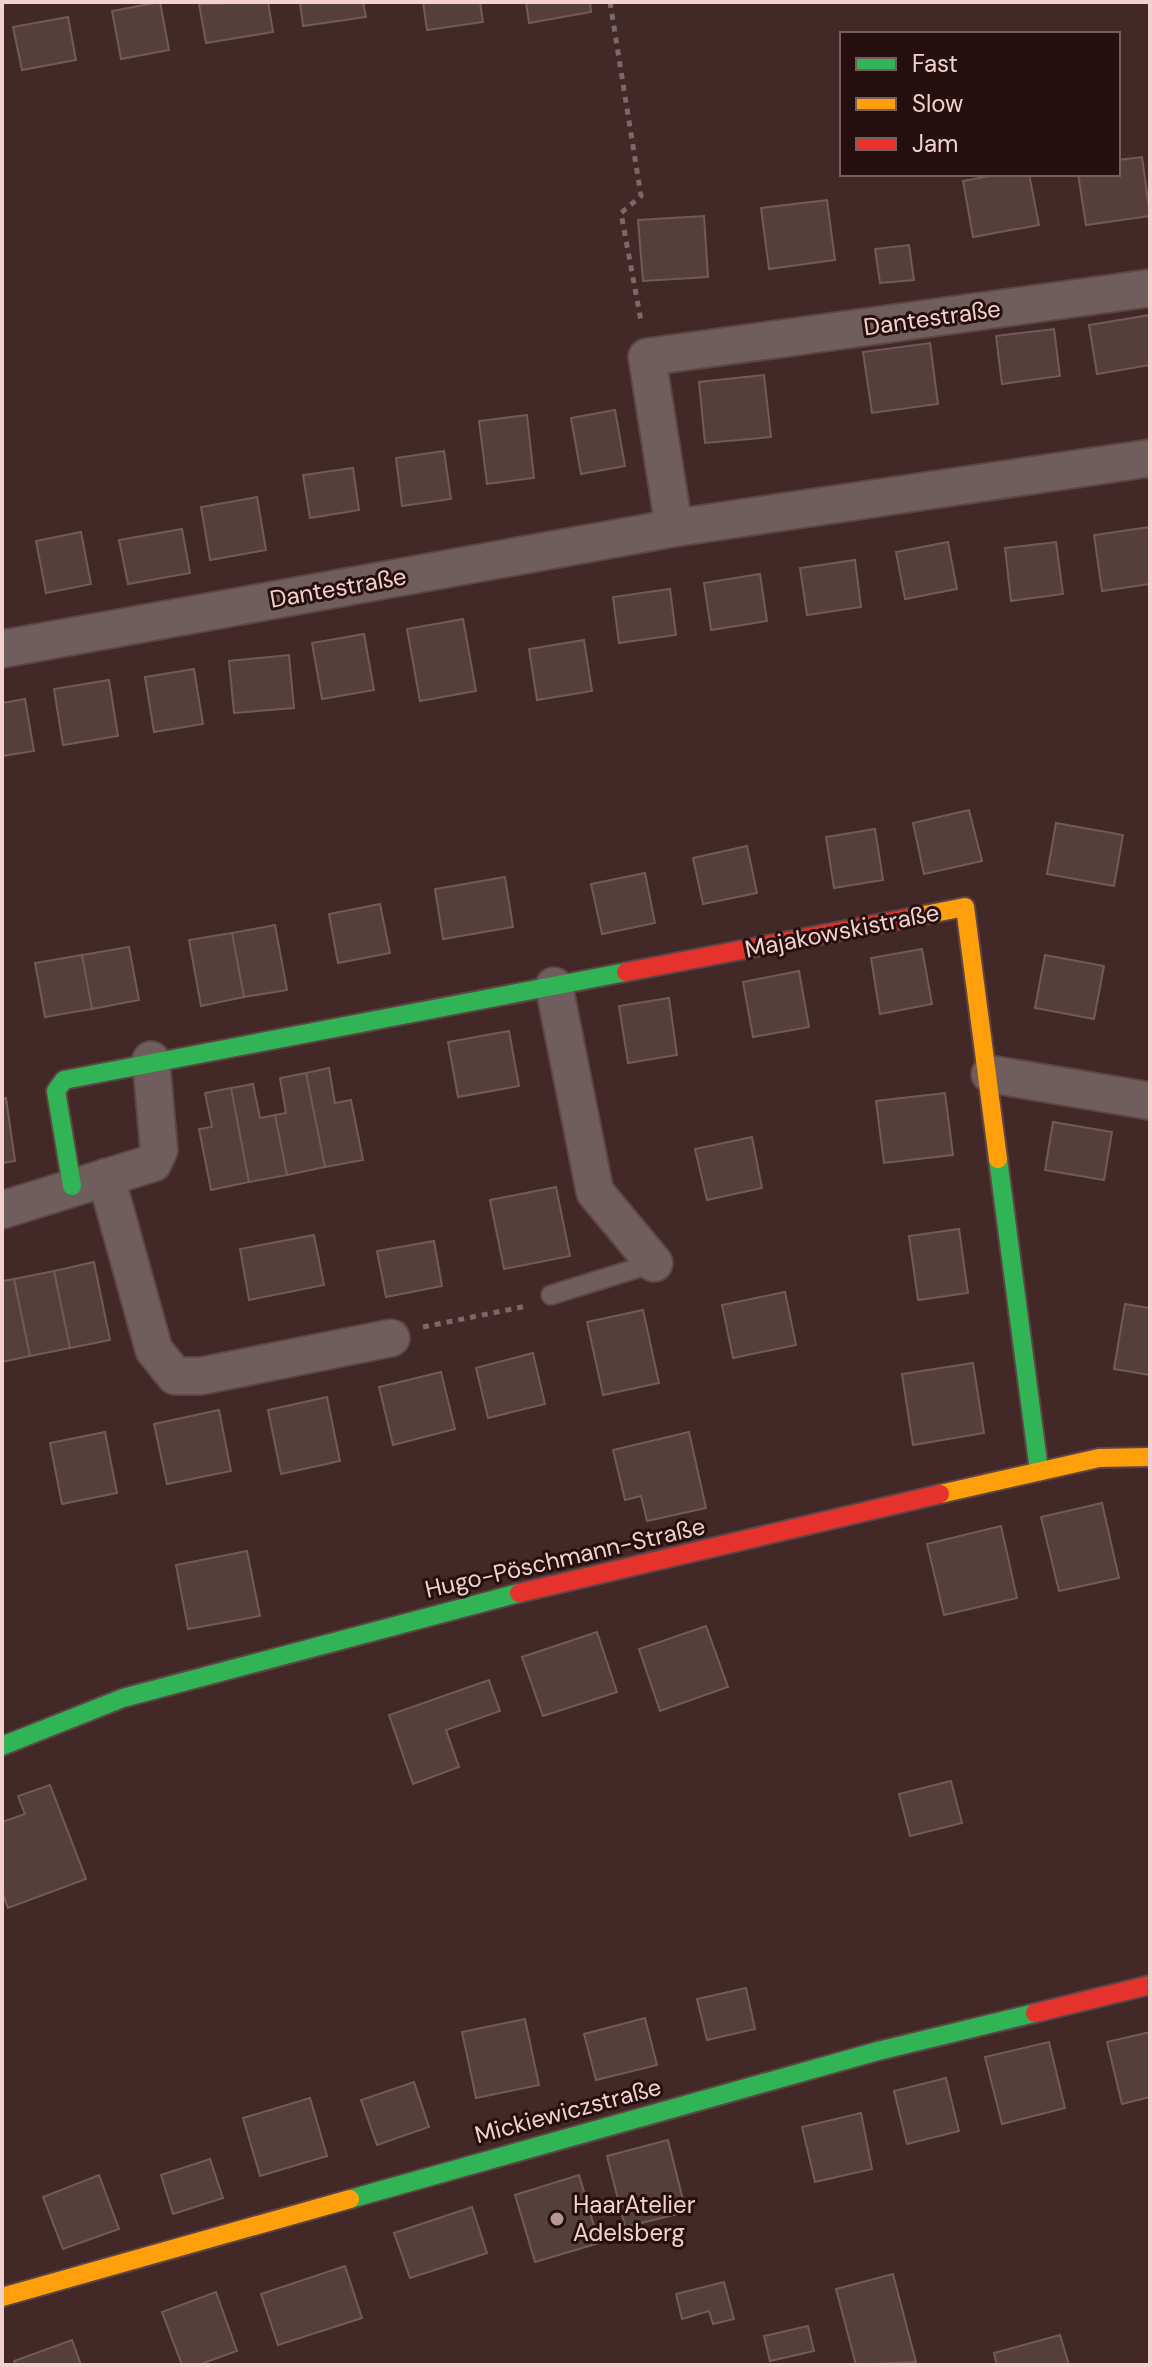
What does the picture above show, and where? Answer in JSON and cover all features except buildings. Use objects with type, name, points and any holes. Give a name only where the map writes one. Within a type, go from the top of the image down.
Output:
[{"type":"street","name":"Dantestraße","points":[[647,357],[1150,288]]},
{"type":"street","points":[[647,357],[674,528]]},
{"type":"street","name":"Dantestraße","points":[[2,649],[674,528],[1150,458]]},
{"type":"street","name":"Majakowskistraße","points":[[72,1186],[56,1091],[64,1080],[151,1060],[965,907],[990,1074],[1039,1470]]},
{"type":"street","points":[[554,986],[595,1192],[654,1263]]},
{"type":"street","points":[[2,1210],[153,1163],[159,1150],[151,1060]]},
{"type":"street","points":[[990,1074],[1150,1101]]},
{"type":"street","points":[[106,1177],[154,1350],[175,1376],[201,1376],[391,1338]]},
{"type":"street","name":"Hugo-Pöschmann-Straße","points":[[2,1746],[123,1698],[429,1615],[1039,1470],[1099,1458],[1150,1457]]},
{"type":"street","name":"Mickiewiczstraße","points":[[2,2297],[878,2051],[1150,1985]]},
{"type":"lane","points":[[551,1295],[654,1263]]},
{"type":"path","points":[[610,2],[641,196],[621,213],[647,357]]},
{"type":"path","points":[[391,1338],[393,1333],[548,1302],[551,1295]]},
{"type":"traffic: fast","points":[[72,1186],[56,1091],[64,1080],[626,972]]},
{"type":"traffic: fast","points":[[998,1159],[1039,1470]]},
{"type":"traffic: fast","points":[[2,1746],[123,1698],[519,1593]]},
{"type":"traffic: fast","points":[[350,2199],[878,2051],[1035,2013]]},
{"type":"traffic: slow","points":[[914,917],[965,907],[998,1159]]},
{"type":"traffic: slow","points":[[940,1494],[1099,1458],[1150,1457]]},
{"type":"traffic: slow","points":[[2,2297],[350,2199]]},
{"type":"traffic: jam","points":[[626,972],[914,917]]},
{"type":"traffic: jam","points":[[519,1593],[940,1494]]},
{"type":"traffic: jam","points":[[1035,2013],[1150,1985]]},
{"type":"place","name":"HaarAtelier Adelsberg","points":[[557,2219]]}]
